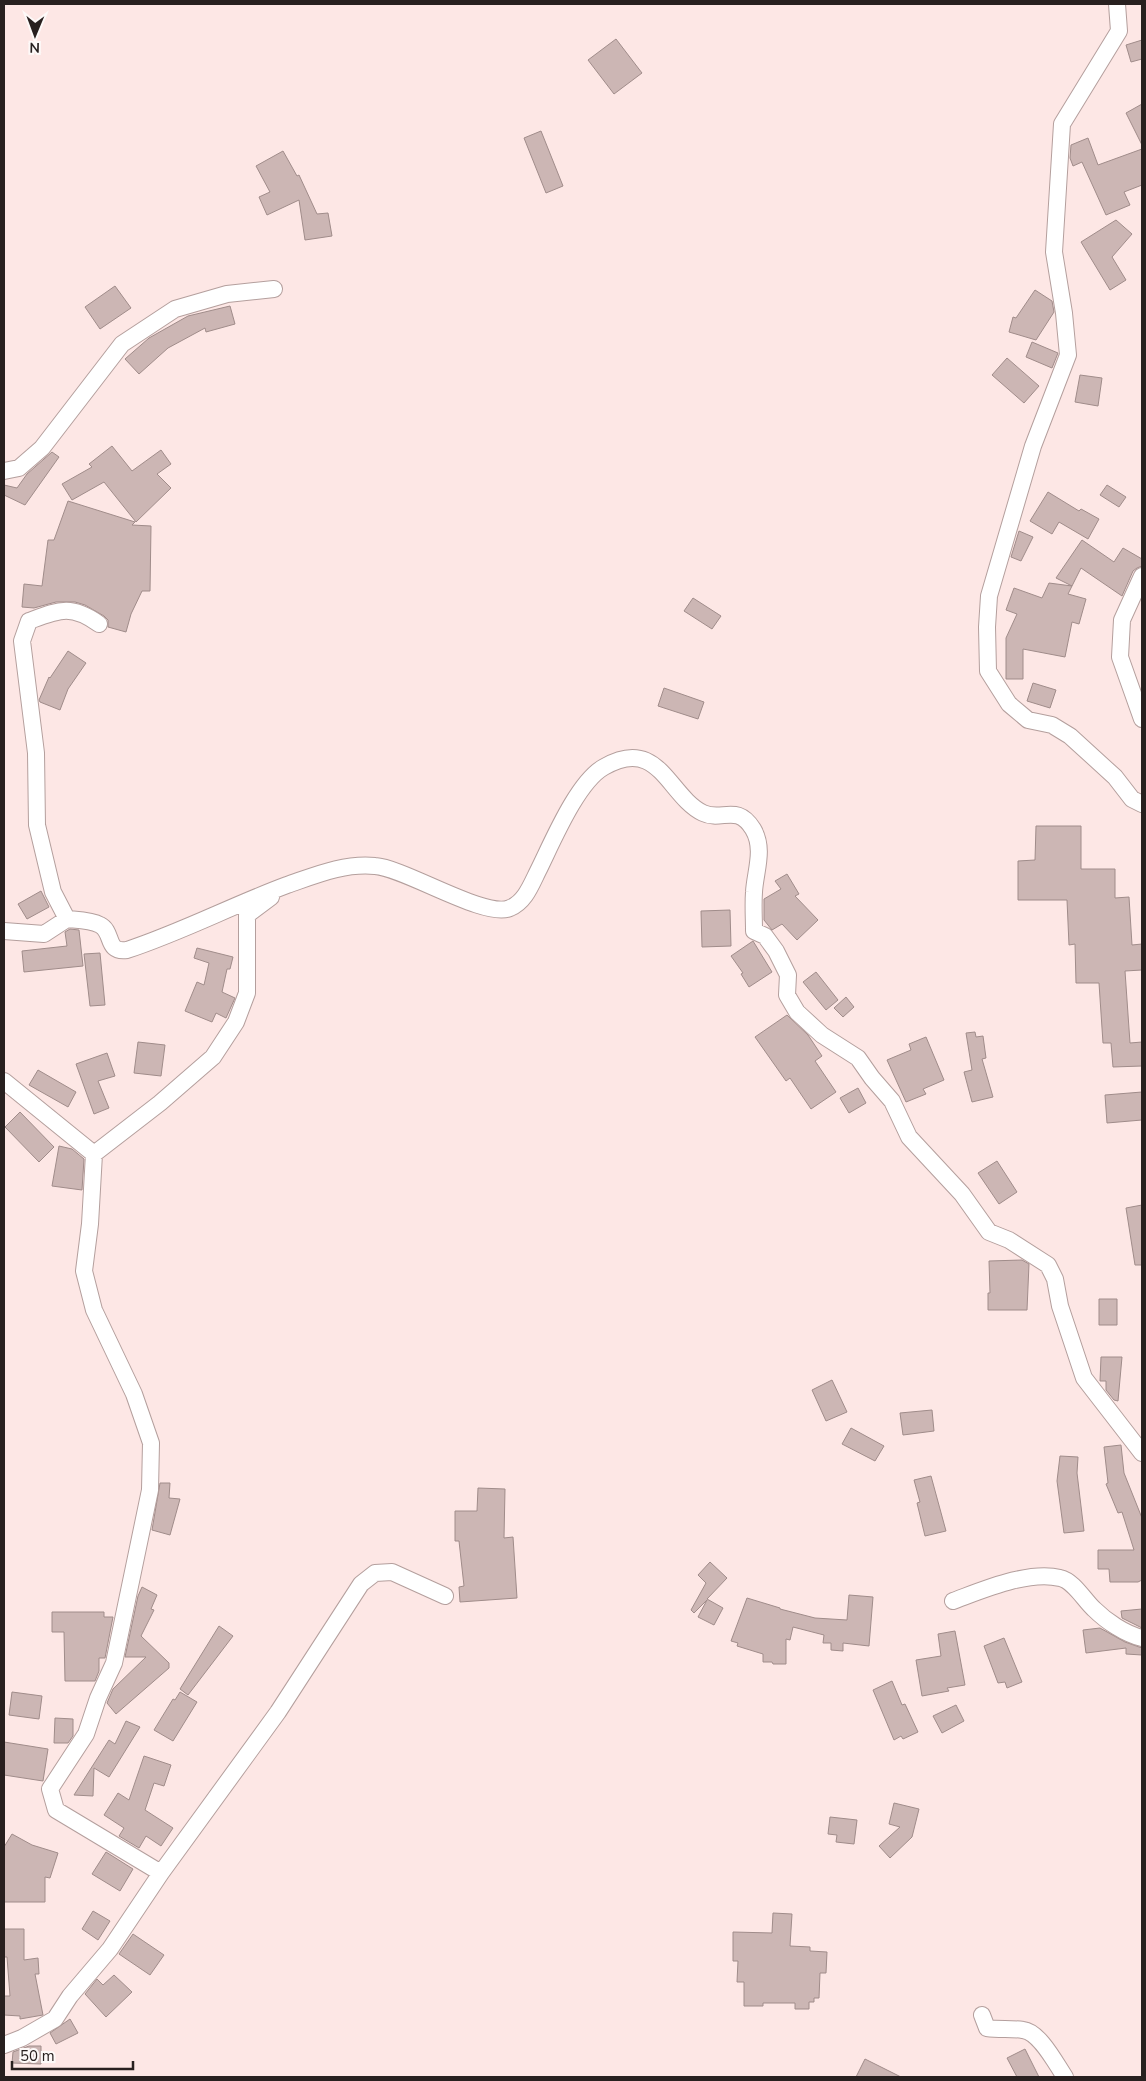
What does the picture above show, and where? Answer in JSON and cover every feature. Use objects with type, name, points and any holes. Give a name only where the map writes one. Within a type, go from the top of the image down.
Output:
[{"type":"street","points":[[1117,4],[1119,31],[1062,124],[1054,252],[1064,313],[1068,355],[1033,446],[989,596],[988,671],[1009,704],[1028,720],[1052,725],[1070,736],[1115,776],[1132,798],[1142,804]]},
{"type":"street","points":[[4,471],[19,468],[42,448],[122,344],[175,309],[227,294],[274,289]]},
{"type":"street","points":[[1142,576],[1122,620],[1120,656],[1142,719]]},
{"type":"street","points":[[67,919],[54,892],[38,825],[36,753],[22,641],[29,621],[63,610],[84,613],[99,624]]},
{"type":"street","points":[[4,932],[44,934],[67,919],[100,924],[106,930],[113,947],[121,951],[136,947],[327,871],[376,866],[476,904],[496,909],[509,909],[524,898],[570,807],[589,780],[604,767],[630,758],[647,762],[661,770],[695,808],[705,814],[715,816],[739,815],[753,829],[760,858],[754,890],[754,931],[765,936],[776,951],[788,975],[787,995],[797,1012],[822,1035],[858,1058],[892,1101],[909,1137],[962,1194],[989,1232],[1009,1240],[1048,1265],[1055,1279],[1060,1306],[1084,1378],[1142,1453]]},
{"type":"street","points":[[162,1873],[56,1810],[50,1789],[86,1734],[98,1698],[114,1663],[150,1490],[151,1443],[134,1394],[94,1310],[84,1271],[90,1224],[94,1154],[160,1103],[213,1057],[236,1022],[247,992],[247,915],[288,885]]},
{"type":"street","points":[[4,1081],[94,1154]]},
{"type":"street","points":[[4,2045],[22,2038],[55,2018],[70,1996],[110,1949],[162,1873],[278,1712],[361,1584],[375,1573],[392,1572],[445,1596]]},
{"type":"street","points":[[954,1601],[987,1589],[1037,1576],[1062,1578],[1074,1587],[1094,1610],[1116,1626],[1134,1636],[1142,1638]]},
{"type":"street","points":[[982,2015],[987,2028],[1025,2030],[1031,2033],[1039,2039],[1065,2077]]},
{"type":"building","points":[[616,39],[642,73],[614,94],[588,60]]},
{"type":"building","points":[[1142,40],[1142,59],[1131,62],[1126,45]]},
{"type":"building","points":[[1142,104],[1142,145],[1126,113]]},
{"type":"building","points":[[541,131],[563,186],[546,193],[524,138]]},
{"type":"building","points":[[1088,138],[1098,165],[1142,149],[1142,185],[1124,192],[1130,205],[1106,215],[1082,162],[1073,166],[1070,158],[1071,145]]},
{"type":"building","points":[[283,151],[297,176],[299,175],[317,214],[328,213],[332,236],[305,240],[299,200],[267,215],[259,197],[270,192],[256,166]]},
{"type":"building","points":[[1116,220],[1132,234],[1112,257],[1126,280],[1110,290],[1081,242]]},
{"type":"building","points":[[115,286],[131,308],[100,329],[85,307]]},
{"type":"building","points":[[1035,290],[1052,301],[1054,312],[1036,340],[1009,332],[1013,317],[1016,318]]},
{"type":"building","points":[[230,306],[235,324],[206,332],[205,328],[168,348],[139,374],[125,359],[149,338],[188,316]]},
{"type":"building","points":[[1032,342],[1058,353],[1052,368],[1026,357]]},
{"type":"building","points":[[1007,358],[1039,386],[1024,403],[992,375]]},
{"type":"building","points":[[1080,375],[1102,378],[1098,406],[1075,402]]},
{"type":"building","points":[[112,446],[132,471],[161,450],[171,464],[157,474],[171,488],[136,522],[104,482],[72,500],[62,484],[92,467],[89,464]]},
{"type":"building","points":[[52,452],[59,457],[25,505],[4,495],[4,485],[17,488],[27,474]]},
{"type":"building","points":[[1107,485],[1126,497],[1119,507],[1100,495]]},
{"type":"building","points":[[1048,492],[1079,511],[1081,509],[1099,519],[1088,539],[1059,522],[1052,534],[1030,521]]},
{"type":"building","points":[[68,501],[135,522],[132,525],[151,526],[150,591],[142,591],[131,614],[126,632],[108,627],[108,620],[104,616],[85,605],[75,602],[56,602],[34,608],[22,607],[24,584],[42,586],[48,540],[54,540]]},
{"type":"building","points":[[1019,531],[1033,537],[1021,561],[1011,557]]},
{"type":"building","points":[[1082,540],[1114,562],[1123,548],[1142,559],[1142,566],[1133,571],[1122,596],[1081,568],[1072,586],[1056,578]]},
{"type":"building","points":[[1049,583],[1072,586],[1068,594],[1086,599],[1079,624],[1072,622],[1065,657],[1023,649],[1023,679],[1006,679],[1006,638],[1017,614],[1006,610],[1014,588],[1042,598]]},
{"type":"building","points":[[693,598],[721,616],[712,629],[684,611]]},
{"type":"building","points":[[68,651],[86,663],[68,689],[60,710],[39,700],[49,677]]},
{"type":"building","points":[[1033,683],[1056,690],[1050,708],[1027,701]]},
{"type":"building","points":[[664,688],[704,702],[698,719],[658,706]]},
{"type":"building","points":[[1036,826],[1081,826],[1081,869],[1115,869],[1115,898],[1129,897],[1132,945],[1142,944],[1142,970],[1125,971],[1130,1043],[1142,1042],[1142,1066],[1113,1067],[1111,1043],[1103,1043],[1099,983],[1076,983],[1075,944],[1069,945],[1067,900],[1018,900],[1018,861],[1035,860]]},
{"type":"building","points":[[787,874],[799,894],[795,896],[818,920],[797,940],[782,924],[772,930],[764,920],[764,899],[781,889],[775,881]]},
{"type":"building","points":[[41,891],[49,907],[27,919],[18,904]]},
{"type":"building","points":[[730,910],[731,946],[702,947],[701,911]]},
{"type":"building","points":[[70,929],[79,930],[83,966],[24,972],[22,951],[67,946],[65,932]]},
{"type":"building","points":[[753,941],[772,972],[749,987],[741,974],[743,973],[731,956]]},
{"type":"building","points":[[197,948],[233,957],[230,969],[227,969],[222,992],[235,998],[226,1018],[216,1013],[212,1022],[185,1011],[197,982],[204,985],[209,963],[194,958]]},
{"type":"building","points":[[100,953],[105,1005],[90,1006],[84,954]]},
{"type":"building","points":[[816,972],[838,1000],[826,1010],[803,982]]},
{"type":"building","points":[[846,997],[854,1007],[843,1017],[834,1008]]},
{"type":"building","points":[[787,1015],[808,1035],[822,1056],[815,1061],[836,1092],[811,1109],[790,1078],[786,1081],[755,1037]]},
{"type":"building","points":[[975,1032],[976,1037],[983,1036],[986,1058],[982,1059],[993,1097],[972,1102],[964,1072],[972,1070],[966,1033]]},
{"type":"building","points":[[926,1037],[944,1080],[923,1089],[926,1094],[906,1102],[887,1060],[911,1050],[909,1044]]},
{"type":"building","points":[[138,1042],[165,1045],[161,1076],[134,1073]]},
{"type":"building","points":[[107,1053],[115,1076],[98,1081],[109,1108],[94,1114],[76,1064]]},
{"type":"building","points":[[38,1070],[76,1092],[68,1107],[29,1085]]},
{"type":"building","points":[[858,1088],[866,1103],[849,1113],[840,1098]]},
{"type":"building","points":[[1142,1092],[1142,1120],[1107,1123],[1105,1095]]},
{"type":"building","points":[[20,1112],[54,1147],[39,1162],[5,1127]]},
{"type":"building","points":[[59,1146],[72,1149],[84,1159],[82,1190],[52,1186]]},
{"type":"building","points":[[997,1161],[1017,1192],[999,1204],[978,1173]]},
{"type":"building","points":[[1142,1205],[1142,1265],[1135,1265],[1126,1208]]},
{"type":"building","points":[[1022,1260],[1029,1264],[1027,1310],[988,1310],[988,1293],[990,1293],[989,1261]]},
{"type":"building","points":[[1099,1299],[1117,1299],[1117,1325],[1099,1325]]},
{"type":"building","points":[[1101,1357],[1122,1357],[1118,1401],[1114,1400],[1106,1390],[1106,1381],[1100,1381]]},
{"type":"building","points":[[832,1380],[847,1412],[826,1421],[812,1390]]},
{"type":"building","points":[[932,1410],[934,1431],[903,1435],[900,1413]]},
{"type":"building","points":[[851,1428],[884,1446],[875,1461],[842,1444]]},
{"type":"building","points":[[1121,1445],[1124,1473],[1142,1518],[1142,1580],[1138,1582],[1110,1582],[1109,1569],[1098,1569],[1098,1550],[1134,1550],[1122,1512],[1118,1513],[1106,1484],[1108,1483],[1104,1447]]},
{"type":"building","points":[[1060,1456],[1078,1457],[1077,1473],[1084,1531],[1064,1533],[1057,1481]]},
{"type":"building","points":[[931,1476],[946,1531],[925,1536],[917,1503],[920,1502],[914,1480]]},
{"type":"building","points":[[160,1483],[170,1483],[169,1498],[180,1499],[170,1535],[152,1530]]},
{"type":"building","points":[[478,1488],[505,1489],[504,1538],[513,1537],[517,1598],[460,1602],[459,1587],[464,1586],[459,1541],[455,1541],[455,1511],[477,1511]]},
{"type":"building","points":[[710,1562],[727,1578],[707,1599],[723,1608],[714,1625],[698,1617],[707,1600],[694,1613],[691,1610],[706,1583],[698,1575]]},
{"type":"building","points":[[142,1587],[157,1595],[151,1609],[154,1610],[141,1636],[169,1663],[169,1668],[116,1714],[107,1703],[113,1689],[146,1657],[125,1657],[138,1596]]},
{"type":"building","points":[[849,1595],[873,1597],[869,1646],[843,1643],[843,1651],[831,1650],[831,1643],[823,1643],[824,1635],[793,1627],[790,1640],[786,1639],[786,1664],[773,1664],[772,1662],[763,1662],[763,1654],[737,1646],[738,1643],[731,1641],[747,1598],[815,1618],[847,1620]]},
{"type":"building","points":[[1142,1609],[1142,1628],[1122,1618],[1121,1611]]},
{"type":"building","points":[[52,1612],[104,1612],[104,1617],[113,1617],[105,1658],[99,1658],[99,1671],[95,1681],[65,1681],[64,1632],[52,1632]]},
{"type":"building","points":[[219,1626],[233,1636],[188,1695],[180,1689]]},
{"type":"building","points":[[1100,1628],[1125,1642],[1142,1648],[1142,1655],[1126,1654],[1126,1648],[1086,1653],[1083,1630]]},
{"type":"building","points":[[955,1631],[965,1685],[947,1688],[949,1691],[922,1696],[916,1660],[941,1656],[938,1634]]},
{"type":"building","points":[[1004,1638],[1022,1682],[1007,1688],[1005,1682],[998,1683],[984,1646]]},
{"type":"building","points":[[892,1681],[902,1705],[905,1704],[918,1732],[903,1739],[901,1736],[894,1740],[873,1690]]},
{"type":"building","points":[[12,1692],[42,1696],[39,1719],[9,1715]]},
{"type":"building","points":[[180,1692],[197,1702],[173,1741],[154,1730],[173,1699],[175,1700]]},
{"type":"building","points":[[956,1705],[964,1721],[942,1733],[933,1716]]},
{"type":"building","points":[[55,1718],[73,1719],[73,1736],[68,1743],[54,1743]]},
{"type":"building","points":[[126,1721],[140,1727],[109,1777],[94,1768],[93,1796],[74,1795],[109,1740],[115,1744]]},
{"type":"building","points":[[4,1742],[48,1749],[43,1781],[4,1775]]},
{"type":"building","points":[[144,1756],[171,1765],[164,1786],[154,1783],[145,1810],[173,1828],[161,1846],[146,1836],[139,1848],[119,1836],[124,1828],[104,1815],[118,1793],[129,1800]]},
{"type":"building","points":[[894,1803],[919,1809],[912,1837],[890,1858],[879,1846],[900,1827],[889,1824]]},
{"type":"building","points":[[830,1817],[857,1820],[854,1844],[836,1842],[837,1835],[828,1834]]},
{"type":"building","points":[[12,1834],[32,1845],[58,1853],[50,1878],[45,1877],[45,1902],[4,1902],[4,1847]]},
{"type":"building","points":[[106,1852],[133,1869],[120,1891],[92,1874]]},
{"type":"building","points":[[93,1911],[110,1921],[98,1940],[82,1929]]},
{"type":"building","points":[[773,1913],[792,1914],[790,1946],[810,1947],[810,1951],[827,1952],[826,1973],[820,1973],[819,1998],[814,1998],[814,2002],[809,2002],[809,2009],[795,2009],[795,2003],[763,2003],[763,2006],[744,2006],[744,1982],[737,1982],[738,1961],[733,1961],[733,1932],[772,1933]]},
{"type":"building","points":[[4,1929],[24,1929],[24,1960],[38,1958],[39,1974],[35,1974],[43,2015],[20,2019],[20,2016],[4,2015],[4,1996],[10,1996],[7,1957],[4,1957]]},
{"type":"building","points":[[133,1934],[164,1955],[150,1975],[119,1954]]},
{"type":"building","points":[[114,1975],[132,1992],[106,2017],[85,1994],[97,1979],[103,1985]]},
{"type":"building","points":[[70,2019],[78,2033],[56,2044],[50,2033]]},
{"type":"building","points":[[29,2046],[41,2046],[41,2064],[12,2063],[13,2052]]},
{"type":"building","points":[[1025,2049],[1039,2077],[1017,2077],[1007,2058]]},
{"type":"building","points":[[865,2059],[901,2077],[856,2077]]}]
